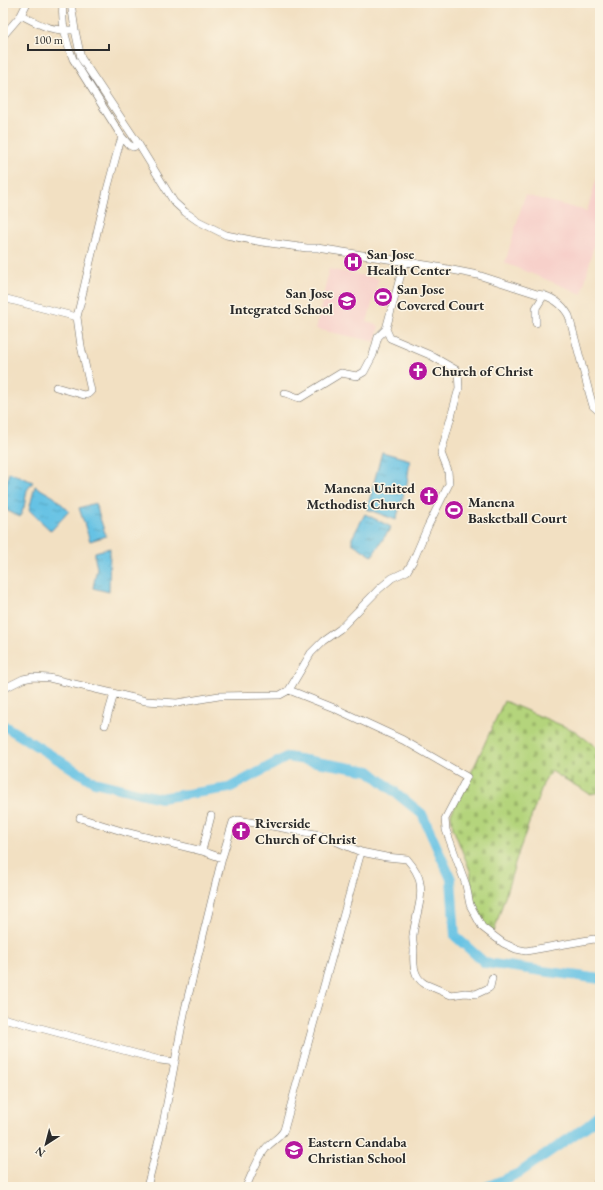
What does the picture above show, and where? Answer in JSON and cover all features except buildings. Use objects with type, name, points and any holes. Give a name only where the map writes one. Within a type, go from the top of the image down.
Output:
[{"type":"street","points":[[3,36],[21,15],[27,3]]},
{"type":"street","points":[[63,3],[62,9],[64,30],[67,46],[73,59],[122,137],[129,145],[134,147],[139,145]]},
{"type":"street","points":[[71,3],[81,58],[139,145],[174,202],[185,212],[198,221],[226,235],[262,242],[318,248],[404,263],[432,266],[478,275],[544,295],[563,306],[569,316],[593,406],[600,412]]},
{"type":"street","points":[[21,15],[52,30],[75,30]]},
{"type":"street","points":[[56,387],[84,395],[91,391],[81,346],[77,318],[109,184],[122,137]]},
{"type":"street","points":[[284,392],[300,398],[341,373],[357,376],[364,372],[373,355],[378,337],[386,329],[404,263]]},
{"type":"street","points":[[536,323],[536,308],[544,295]]},
{"type":"street","points":[[3,298],[77,318]]},
{"type":"street","points":[[3,689],[23,679],[33,677],[49,678],[146,701],[177,703],[219,696],[280,695],[289,690],[311,653],[324,640],[340,629],[379,589],[392,578],[407,571],[449,484],[448,471],[440,453],[459,388],[458,371],[430,355],[390,338],[386,329]]},
{"type":"street","points":[[289,690],[334,708],[403,740],[467,777],[445,819],[446,830],[466,885],[470,905],[482,927],[503,943],[516,949],[526,951],[594,939],[600,941]]},
{"type":"street","points":[[105,725],[114,694]]},
{"type":"street","points":[[202,851],[211,816]]},
{"type":"street","points":[[80,818],[125,832],[202,851],[222,858]]},
{"type":"street","points":[[147,1187],[163,1124],[185,1009],[222,858],[233,822],[238,820],[321,835],[361,852],[407,859],[414,867],[420,883],[420,898],[413,936],[414,948],[412,961],[417,977],[420,981],[445,994],[451,995],[465,993],[472,994],[490,988],[492,978]]},
{"type":"street","points":[[246,1187],[260,1156],[266,1147],[281,1135],[284,1130],[361,852]]},
{"type":"street","points":[[3,1018],[152,1058],[175,1062]]},
{"type":"street","points":[[596,1187],[600,1174]]},
{"type":"shaded area","points":[[597,177],[600,178],[600,220],[582,294],[505,263],[525,195],[587,211]]},
{"type":"shaded area","name":"San Jose Integrated School","points":[[329,269],[379,279],[367,322],[379,326],[376,342],[316,329]]},
{"type":"green space","points":[[504,701],[575,731],[600,750],[600,792],[590,794],[551,771],[543,784],[519,851],[494,932],[484,925],[473,906],[470,886],[471,873],[453,828],[451,814]]},
{"type":"water","points":[[382,452],[410,460],[407,483],[396,520],[367,509]]},
{"type":"water","points":[[9,472],[33,482],[27,490],[24,507],[20,517],[4,509],[4,496]]},
{"type":"water","points":[[35,486],[54,497],[69,511],[51,531],[29,510]]},
{"type":"water","points":[[95,503],[106,536],[90,541],[79,508]]},
{"type":"water","points":[[365,514],[391,527],[372,556],[352,543],[352,538]]},
{"type":"water","points":[[110,548],[109,592],[93,588],[97,568],[95,552]]},
{"type":"waterway","points":[[3,725],[94,782],[160,798],[229,788],[287,757],[369,771],[422,814],[451,879],[455,936],[485,963],[600,979]]},
{"type":"waterway","points":[[486,1187],[519,1173],[587,1126],[600,1115]]},
{"type":"place","name":"San Jose Health Center","points":[[353,262]]},
{"type":"place","name":"San Jose Covered Court","points":[[383,297]]},
{"type":"place","name":"San Jose Integrated School","points":[[347,301]]},
{"type":"place","name":"Church of Christ","points":[[418,371]]},
{"type":"place","name":"Manena United Methodist Church","points":[[429,496]]},
{"type":"place","name":"Manena Basketball Court","points":[[454,510]]},
{"type":"place","name":"Riverside Church of Christ","points":[[241,831]]},
{"type":"place","name":"Eastern Candaba Christian School","points":[[294,1150]]}]
